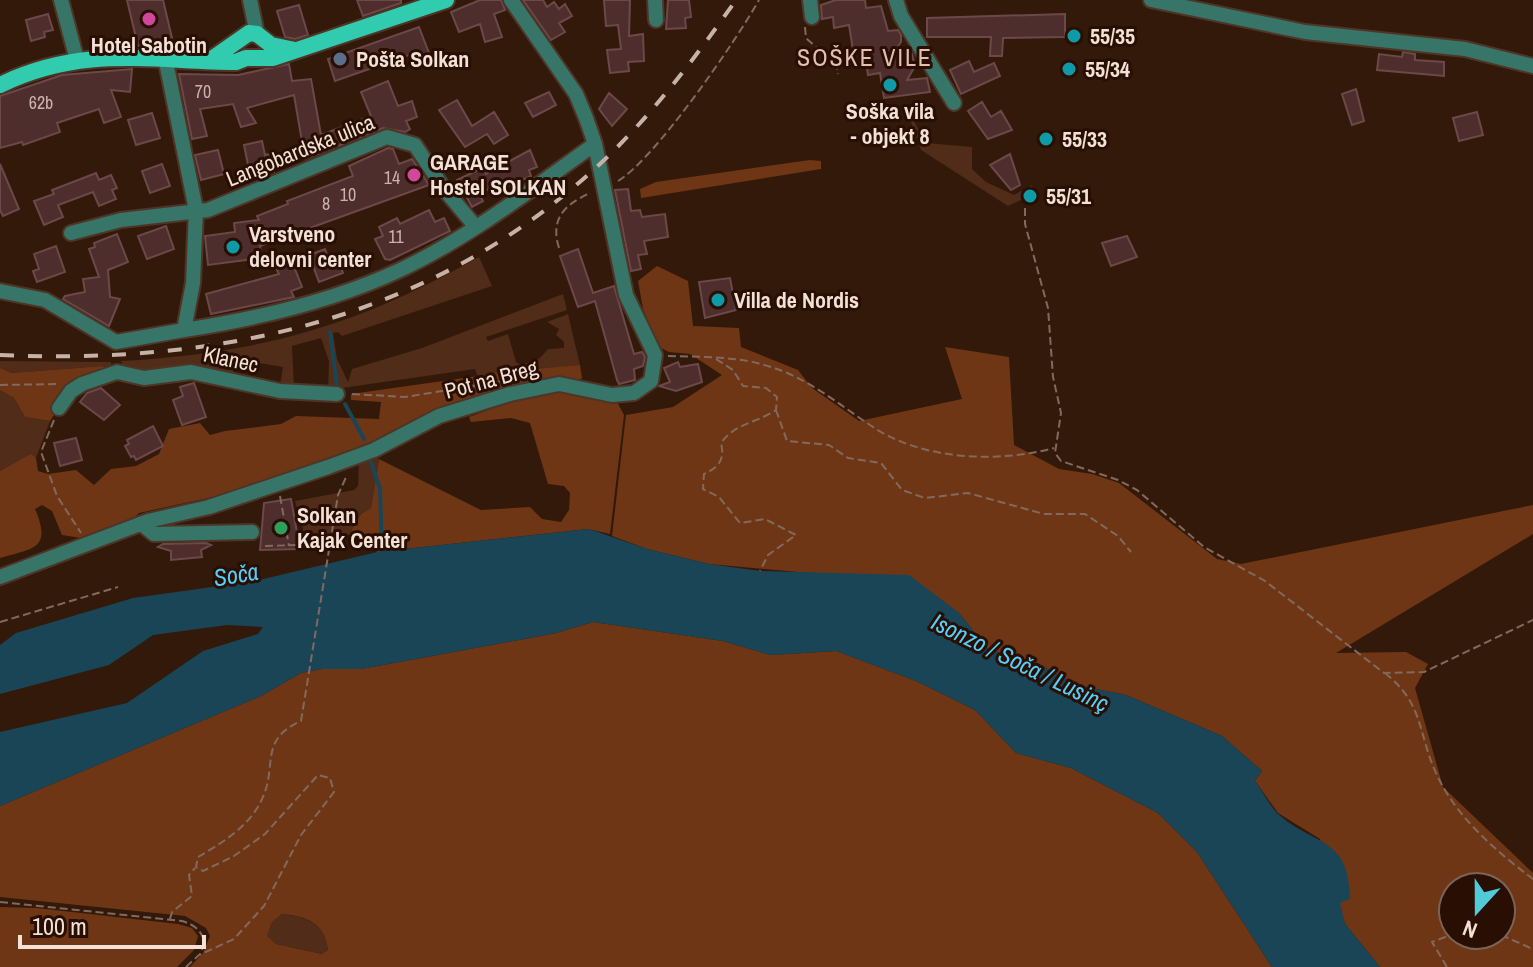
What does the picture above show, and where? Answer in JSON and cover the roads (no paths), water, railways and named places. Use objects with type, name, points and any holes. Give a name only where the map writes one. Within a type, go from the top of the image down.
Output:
[{"type":"main road","points":[[0,85],[24,74],[77,60],[165,57],[208,62],[252,45],[297,50],[413,5],[446,0]]},
{"type":"street","points":[[61,0],[77,60]]},
{"type":"street","points":[[184,330],[230,323],[318,299],[400,270],[475,226],[595,144],[576,94],[511,0]]},
{"type":"street","points":[[655,0],[656,20]]},
{"type":"street","points":[[810,0],[812,17]]},
{"type":"street","points":[[896,0],[901,16],[954,103]]},
{"type":"street","points":[[1151,0],[1305,32],[1465,49],[1533,66]]},
{"type":"street","points":[[250,1],[252,45]]},
{"type":"street","name":"Klanec","points":[[116,342],[184,330],[193,283],[196,210],[165,57]]},
{"type":"street","name":"Langobardska ulica","points":[[196,210],[208,210],[387,137],[415,145],[444,189],[475,226]]},
{"type":"street","name":"Pot na Breg","points":[[0,577],[143,525],[350,459],[439,416],[510,394],[559,384],[612,395],[634,393],[651,381],[655,355],[626,295],[595,144]]},
{"type":"street","points":[[71,233],[121,220],[196,210]]},
{"type":"street","points":[[0,291],[45,300],[116,342],[117,372]]},
{"type":"street","name":"Klanec","points":[[59,408],[71,391],[82,384],[117,372],[144,378],[191,372],[280,391],[337,394]]},
{"type":"street","points":[[143,525],[154,534],[252,532]]},
{"type":"water","name":"Isonzo / Soča / Lusinç","points":[[589,529],[647,549],[709,564],[760,571],[909,575],[958,612],[988,649],[1046,668],[1076,685],[1126,695],[1222,736],[1262,771],[1255,781],[1277,813],[1327,845],[1343,863],[1350,899],[1340,903],[1345,924],[1380,967],[1272,967],[1197,852],[1158,813],[1071,768],[1016,753],[975,710],[916,681],[836,651],[770,655],[723,641],[593,622],[556,633],[361,669],[322,669],[301,673],[261,696],[0,806],[0,732],[127,703],[203,651],[258,634],[263,627],[227,625],[153,635],[109,665],[0,694],[0,645],[16,633],[133,598],[255,581],[377,552]]},
{"type":"waterway","points":[[330,332],[337,386]]},
{"type":"waterway","points":[[345,404],[364,439]]},
{"type":"waterway","points":[[371,462],[380,489],[382,554]]},
{"type":"railway","points":[[0,355],[82,356],[164,351],[243,340],[321,321],[396,295],[468,260],[536,216],[601,163],[673,85],[736,0]]},
{"type":"place","name":"Hotel Sabotin","points":[[149,19]]},
{"type":"place","name":"55/35","points":[[1074,36]]},
{"type":"place","name":"Pošta Solkan","points":[[340,59]]},
{"type":"place","name":"55/34","points":[[1069,69]]},
{"type":"place","name":"Soška vila - objekt 8","points":[[890,85]]},
{"type":"place","name":"55/33","points":[[1046,139]]},
{"type":"place","name":"GARAGE Hostel SOLKAN","points":[[414,175]]},
{"type":"place","name":"55/31","points":[[1030,196]]},
{"type":"place","name":"Varstveno delovni center","points":[[233,247]]},
{"type":"place","name":"Villa de Nordis","points":[[718,300]]},
{"type":"place","name":"Solkan Kajak Center","points":[[281,528]]},
{"type":"district","name":"SOŠKE VILE","points":[[865,58]]},
{"type":"water label","name":"Soča","points":[[236,575]]}]
